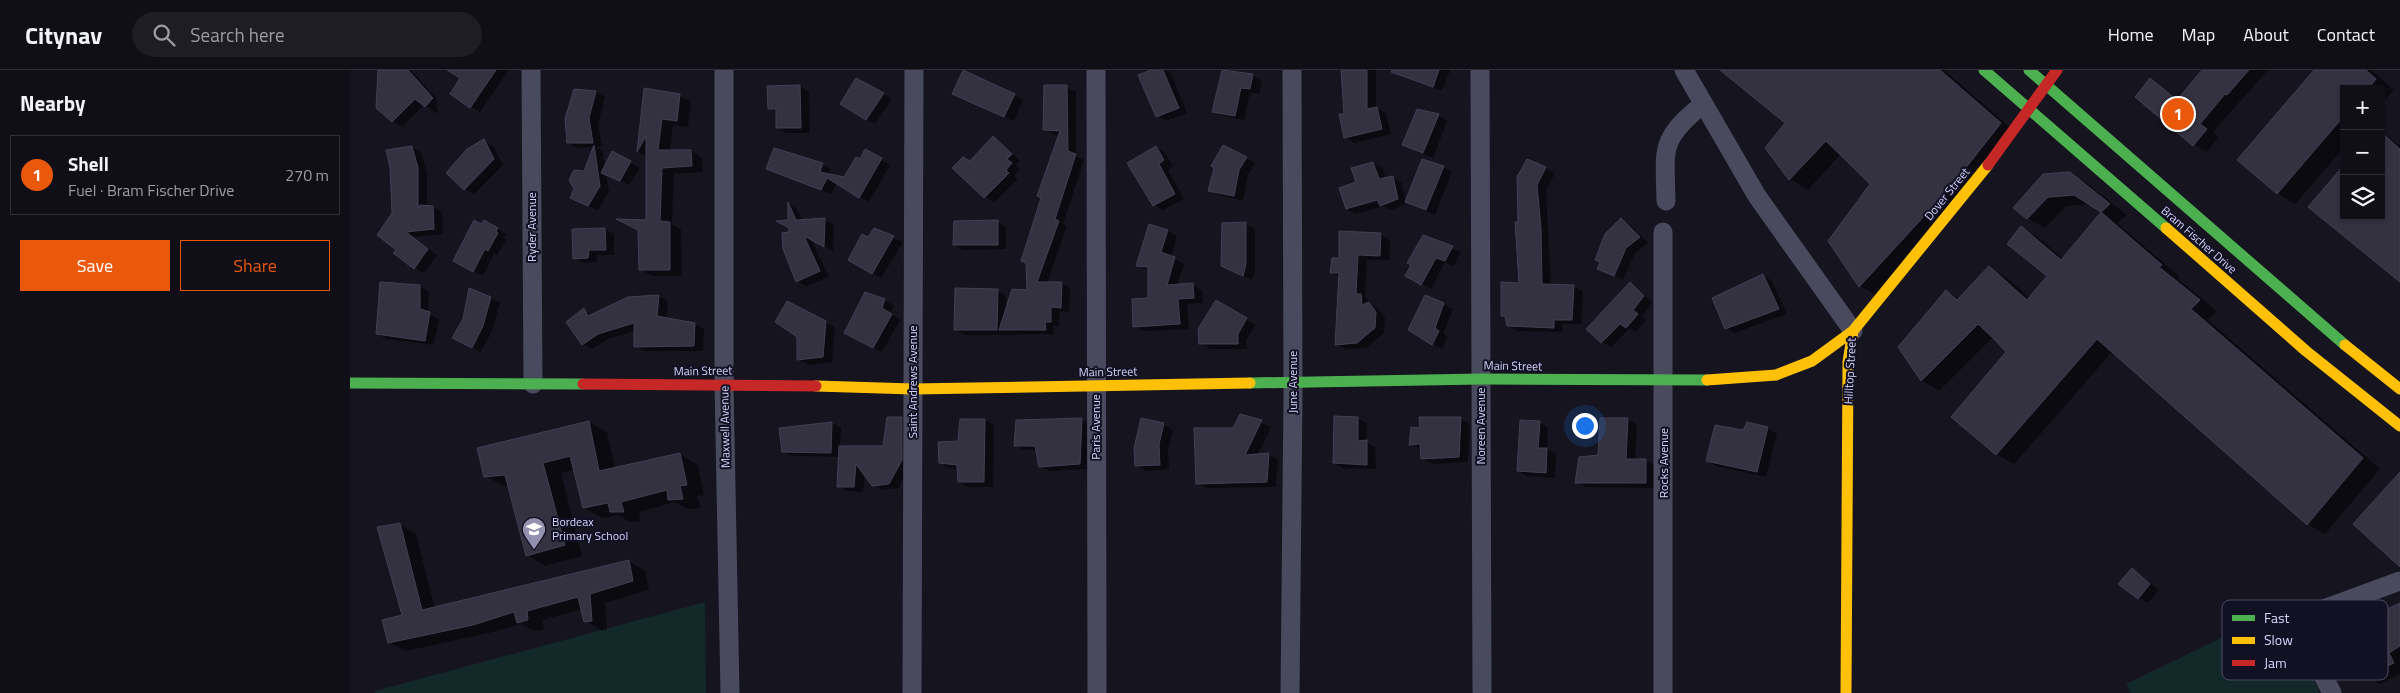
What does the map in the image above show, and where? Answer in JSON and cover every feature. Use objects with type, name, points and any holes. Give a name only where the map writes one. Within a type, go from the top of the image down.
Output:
[{"type":"street","name":"Ryder Avenue","points":[[531,70],[533,384]]},
{"type":"street","name":"Maxwell Avenue","points":[[724,70],[724,384],[730,693]]},
{"type":"street","name":"Saint Andrews Avenue","points":[[912,693],[914,70]]},
{"type":"street","name":"Paris Avenue","points":[[1096,70],[1097,693]]},
{"type":"street","name":"June Avenue","points":[[1290,693],[1293,383],[1292,70]]},
{"type":"street","name":"Noreen Avenue","points":[[1480,70],[1482,693]]},
{"type":"street","name":"Hilltop Street","points":[[1684,70],[1757,196],[1853,331],[1848,362],[1846,693]]},
{"type":"street","name":"Bram Fischer Drive","points":[[1984,70],[2306,351],[2400,426]]},
{"type":"street","name":"Bram Fischer Drive","points":[[2030,70],[2310,316],[2400,389]]},
{"type":"street","name":"Dover Street","points":[[1853,331],[2001,149],[2028,108],[2057,70]]},
{"type":"street","points":[[1666,201],[1665,157],[1670,136],[1680,123],[1704,104]]},
{"type":"street","name":"Rocks Avenue","points":[[1663,232],[1663,693]]},
{"type":"street","name":"Main Street","points":[[350,383],[724,384],[913,389],[1481,379],[1726,380],[1776,375],[1812,361],[1853,331]]},
{"type":"street","points":[[2350,600],[2400,582]]},
{"type":"street","points":[[2325,680],[2332,693]]},
{"type":"green space","points":[[705,602],[706,693],[374,693],[375,691]]},
{"type":"green space","points":[[2222,638],[2222,680],[2313,680],[2320,693],[2131,693],[2126,684]]},
{"type":"building","points":[[378,70],[408,70],[433,98],[425,107],[415,99],[392,122],[376,108]]},
{"type":"building","points":[[447,70],[496,70],[470,108],[450,94],[460,78]]},
{"type":"building","points":[[963,70],[1015,94],[1004,117],[952,94]]},
{"type":"building","points":[[1151,70],[1163,70],[1179,108],[1156,117],[1138,75]]},
{"type":"building","points":[[1222,70],[1253,74],[1250,89],[1241,88],[1235,116],[1212,112]]},
{"type":"building","points":[[1341,70],[1367,70],[1367,109],[1377,107],[1382,129],[1344,138],[1339,114],[1344,114]]},
{"type":"building","points":[[1392,70],[1439,70],[1433,87],[1391,72]]},
{"type":"building","points":[[1720,70],[1940,70],[2001,123],[1950,188],[1859,287],[1828,241],[1870,184],[1826,141],[1789,180],[1765,148],[1785,123]]},
{"type":"building","points":[[2202,70],[2249,70],[2227,95],[2225,94],[2200,124],[2207,129],[2193,146],[2135,97],[2150,78],[2177,100]]},
{"type":"building","points":[[2314,70],[2366,70],[2376,79],[2371,85],[2340,85],[2340,121],[2277,194],[2237,160]]},
{"type":"building","points":[[856,78],[884,93],[866,120],[840,104]]},
{"type":"building","points":[[800,85],[801,128],[776,128],[776,109],[768,109],[767,86]]},
{"type":"building","points":[[1044,85],[1067,85],[1068,151],[1076,154],[1055,219],[1059,221],[1037,282],[1062,282],[1061,308],[1051,307],[1051,322],[1045,322],[1046,330],[999,330],[1012,289],[1027,290],[1026,263],[1021,261],[1041,198],[1037,196],[1060,131],[1043,130]]},
{"type":"building","points":[[644,88],[680,94],[677,121],[662,119],[658,150],[691,150],[692,166],[662,168],[660,221],[670,222],[670,270],[639,270],[638,230],[616,219],[646,220],[646,136],[637,152]]},
{"type":"building","points":[[574,89],[596,91],[589,118],[593,143],[567,143],[565,119]]},
{"type":"building","points":[[1417,109],[1439,114],[1423,153],[1402,145]]},
{"type":"building","points":[[993,136],[1012,154],[1007,159],[1012,163],[1006,170],[1009,173],[984,198],[952,168],[963,157],[970,161]]},
{"type":"building","points":[[2385,136],[2400,149],[2400,282],[2308,207],[2340,170],[2340,220],[2385,220]]},
{"type":"building","points":[[484,139],[494,159],[464,190],[446,173],[467,149]]},
{"type":"building","points":[[594,145],[600,186],[588,206],[570,198],[574,189],[569,180],[574,170],[584,171]]},
{"type":"building","points":[[1223,145],[1247,157],[1239,170],[1234,196],[1208,191],[1214,168],[1211,166]]},
{"type":"building","points":[[412,146],[418,168],[418,208],[420,205],[433,206],[434,229],[406,232],[428,249],[414,269],[393,253],[396,250],[377,235],[392,213],[390,167],[386,150]]},
{"type":"building","points":[[1156,146],[1164,160],[1159,164],[1175,194],[1153,206],[1127,163]]},
{"type":"building","points":[[774,148],[823,163],[820,172],[844,177],[856,157],[860,159],[865,149],[882,158],[859,198],[827,178],[821,190],[766,169]]},
{"type":"building","points":[[612,151],[631,161],[620,181],[601,173]]},
{"type":"building","points":[[1422,159],[1444,166],[1426,210],[1405,202]]},
{"type":"building","points":[[1527,159],[1546,167],[1537,185],[1541,228],[1542,284],[1574,285],[1572,320],[1554,320],[1554,328],[1507,326],[1505,316],[1501,316],[1501,282],[1519,283],[1515,222],[1518,222],[1517,177]]},
{"type":"building","points":[[1373,162],[1379,179],[1393,176],[1398,199],[1380,206],[1377,200],[1346,209],[1339,188],[1356,182],[1351,168]]},
{"type":"building","points":[[2070,172],[2110,204],[2101,212],[2074,195],[2048,197],[2027,219],[2013,208],[2043,174]]},
{"type":"building","points":[[788,202],[796,220],[825,218],[824,247],[804,236],[820,271],[796,282],[783,249],[782,233],[789,232],[789,228],[776,221],[788,220]]},
{"type":"building","points":[[2101,212],[2162,265],[2159,267],[2200,300],[2191,309],[2363,458],[2307,525],[2097,339],[1996,455],[1951,417],[2006,352],[1978,324],[1921,381],[1898,347],[1946,290],[1957,300],[1989,266],[2027,300],[2047,276],[2007,244],[2021,226],[2061,260]]},
{"type":"building","points":[[1621,218],[1640,237],[1626,248],[1614,276],[1597,269],[1600,262],[1595,260],[1605,234]]},
{"type":"building","points":[[474,220],[481,224],[484,220],[498,228],[496,231],[498,233],[488,251],[485,249],[473,272],[453,261]]},
{"type":"building","points":[[998,220],[998,245],[953,245],[954,221]]},
{"type":"building","points":[[1246,222],[1246,264],[1243,276],[1221,266],[1222,223]]},
{"type":"building","points":[[1149,224],[1168,230],[1161,252],[1175,257],[1167,285],[1193,283],[1194,298],[1178,299],[1180,324],[1133,327],[1132,299],[1148,298],[1148,267],[1136,266]]},
{"type":"building","points":[[605,228],[606,250],[589,250],[588,258],[573,259],[572,229]]},
{"type":"building","points":[[874,228],[894,236],[872,274],[848,260],[862,234],[868,237]]},
{"type":"building","points":[[1339,231],[1381,233],[1380,256],[1358,255],[1356,294],[1361,294],[1362,305],[1369,302],[1376,312],[1375,328],[1357,343],[1335,345],[1339,273],[1330,273],[1332,258],[1339,258]]},
{"type":"building","points":[[1423,235],[1453,246],[1445,261],[1436,258],[1421,285],[1405,276],[1411,265],[1407,263]]},
{"type":"building","points":[[1763,274],[1779,309],[1725,329],[1712,298]]},
{"type":"building","points":[[380,282],[420,285],[420,309],[430,312],[425,341],[376,334]]},
{"type":"building","points":[[1630,282],[1644,296],[1633,310],[1638,314],[1626,328],[1620,324],[1601,343],[1586,329]]},
{"type":"building","points":[[469,288],[491,297],[483,326],[472,348],[452,338],[463,319]]},
{"type":"building","points":[[955,288],[998,289],[997,330],[954,330]]},
{"type":"building","points":[[865,292],[885,299],[882,308],[892,314],[873,348],[844,333]]},
{"type":"building","points":[[659,295],[657,316],[695,323],[694,346],[634,347],[634,323],[598,334],[582,345],[566,322],[584,308],[588,316],[628,297]]},
{"type":"building","points":[[1425,295],[1444,303],[1435,328],[1439,331],[1432,345],[1408,330]]},
{"type":"building","points":[[1216,300],[1247,318],[1238,334],[1238,344],[1199,344],[1198,329]]},
{"type":"building","points":[[787,301],[826,321],[823,357],[797,360],[797,337],[775,322]]},
{"type":"building","points":[[1240,414],[1262,420],[1245,455],[1269,453],[1267,482],[1196,484],[1194,428],[1233,428]]},
{"type":"building","points":[[1334,416],[1358,417],[1358,441],[1367,440],[1367,465],[1333,463]]},
{"type":"building","points":[[887,417],[902,417],[902,460],[889,484],[872,486],[856,464],[854,487],[837,487],[839,446],[883,446]]},
{"type":"building","points":[[1419,417],[1461,417],[1459,457],[1421,459],[1420,444],[1409,445],[1411,427],[1420,428]]},
{"type":"building","points":[[1082,418],[1080,464],[1039,467],[1035,446],[1014,446],[1016,420]]},
{"type":"building","points":[[1141,418],[1164,423],[1159,444],[1160,465],[1135,466],[1134,448]]},
{"type":"building","points":[[1600,418],[1628,418],[1626,459],[1646,459],[1646,483],[1575,483],[1579,457],[1598,455]]},
{"type":"building","points":[[960,419],[985,419],[984,482],[958,482],[957,465],[939,463],[938,442],[958,441]]},
{"type":"building","points":[[1520,420],[1540,421],[1538,448],[1547,448],[1546,473],[1517,471]]},
{"type":"building","points":[[589,421],[599,471],[680,453],[687,485],[680,486],[683,499],[668,500],[667,490],[621,502],[624,512],[610,512],[608,503],[583,508],[570,456],[543,463],[565,545],[526,556],[505,475],[484,477],[477,448]]},
{"type":"building","points":[[832,422],[831,453],[782,452],[779,428]]},
{"type":"building","points":[[1747,422],[1768,427],[1757,472],[1706,461],[1715,425],[1743,430]]},
{"type":"building","points":[[2400,472],[2400,567],[2353,524]]},
{"type":"building","points":[[400,523],[422,610],[629,560],[633,581],[590,594],[592,621],[584,622],[578,597],[527,611],[528,620],[517,623],[514,612],[473,625],[388,643],[382,620],[402,615],[377,527]]},
{"type":"building","points":[[2132,568],[2150,584],[2138,599],[2118,584]]},
{"type":"building","points":[[2400,603],[2400,646],[2389,653],[2394,663],[2388,666],[2388,609]]},
{"type":"traffic: fast","points":[[1984,70],[2166,228]]},
{"type":"traffic: fast","points":[[2029,70],[2345,345]]},
{"type":"traffic: fast","points":[[1250,383],[1481,379],[1707,380]]},
{"type":"traffic: fast","points":[[350,383],[583,384]]},
{"type":"traffic: slow","points":[[1707,380],[1776,375],[1812,361],[1853,331],[1988,165]]},
{"type":"traffic: slow","points":[[2166,228],[2306,351],[2400,426]]},
{"type":"traffic: slow","points":[[1846,693],[1848,362],[1853,331]]},
{"type":"traffic: slow","points":[[2345,345],[2400,389]]},
{"type":"traffic: slow","points":[[816,386],[913,389],[1250,383]]},
{"type":"traffic: jam","points":[[1988,165],[2057,70]]},
{"type":"traffic: jam","points":[[583,384],[816,386]]},
{"type":"place","name":"Shell","points":[[2178,114]]},
{"type":"place","name":"Bordeax Primary School","points":[[534,550]]}]
